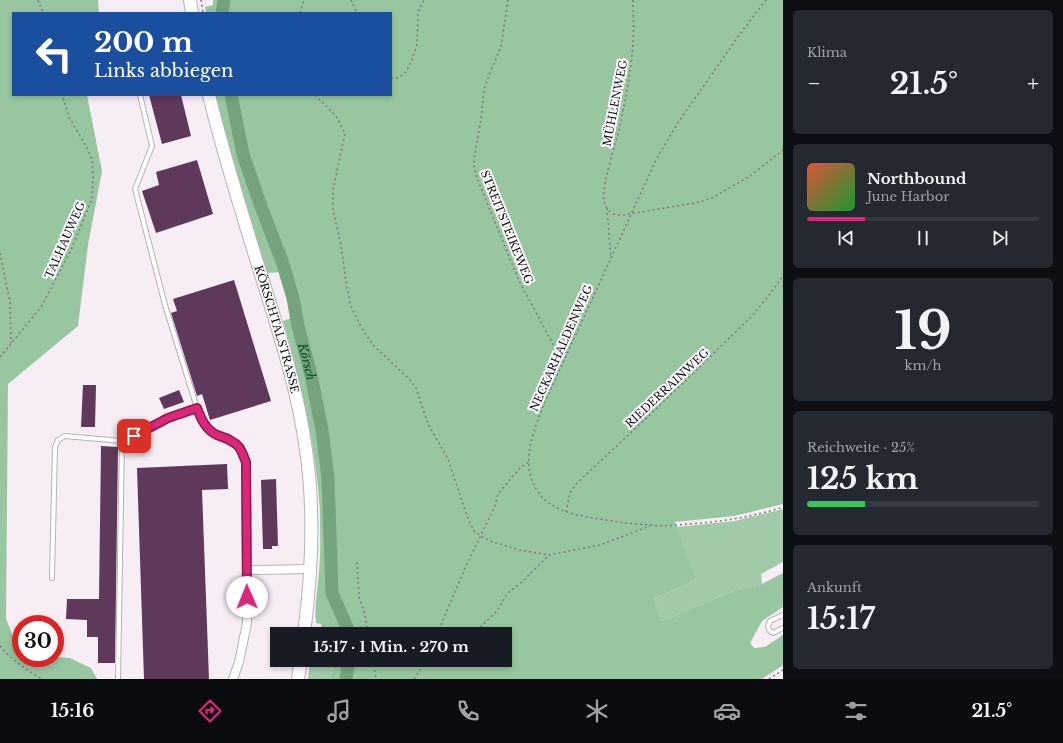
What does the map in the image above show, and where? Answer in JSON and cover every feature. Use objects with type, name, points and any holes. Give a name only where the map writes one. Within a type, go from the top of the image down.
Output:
[{"type":"main road","points":[[190,0],[192,12]]},
{"type":"main road","name":"KÖRSCHTALSTRASSE","points":[[209,96],[227,165],[285,351],[294,385],[305,443],[312,526],[311,568],[305,627]]},
{"type":"main road","points":[[298,679],[300,667]]},
{"type":"street","points":[[197,408],[200,418],[208,429],[217,435],[228,438],[240,448],[246,462],[247,623],[239,662],[233,679]]},
{"type":"street","points":[[247,570],[311,568]]},
{"type":"lane","points":[[52,578],[56,447],[58,440],[65,436],[122,441],[168,418],[197,408],[165,305],[135,189],[152,146],[140,96]]},
{"type":"lane","points":[[118,679],[122,441]]},
{"type":"lane","points":[[783,615],[769,622],[768,626],[769,630],[773,633],[783,628]]},
{"type":"path","points":[[38,0],[43,12]]},
{"type":"path","points":[[201,0],[203,12]]},
{"type":"path","points":[[300,12],[304,0]]},
{"type":"path","points":[[351,0],[357,12]]},
{"type":"path","points":[[392,78],[398,78],[406,72],[412,60],[417,44],[418,12],[424,0]]},
{"type":"path","name":"STREITSTEIKEWEG","points":[[508,0],[501,47],[489,74],[484,90],[481,119],[474,155],[474,167],[477,178],[523,290],[554,346],[568,353]]},
{"type":"path","name":"MÜHLENWEG","points":[[611,258],[604,188],[621,120],[632,58],[633,0]]},
{"type":"path","name":"NECKARHALDENWEG","points":[[766,0],[740,34],[666,141],[651,170],[538,419],[531,444],[529,462],[531,478],[538,493],[551,505],[566,512],[610,520],[651,526],[675,525],[724,521],[757,515],[783,507]]},
{"type":"path","name":"TALHAUWEG","points":[[0,356],[41,307],[71,250],[92,199],[92,160],[87,148],[69,117],[62,96]]},
{"type":"path","points":[[316,96],[336,116],[345,133],[333,190],[333,210],[341,245],[347,288],[354,313],[364,332],[373,344],[415,386],[430,429],[449,463],[474,531],[480,536],[493,542],[549,555],[607,543],[651,526]]},
{"type":"path","points":[[607,208],[611,213],[616,215],[631,214],[695,203],[712,198],[750,176],[783,150]]},
{"type":"path","points":[[0,253],[10,302],[11,343]]},
{"type":"path","name":"RIEDERRAINWEG","points":[[566,512],[570,493],[576,484],[752,316],[783,276]]},
{"type":"path","points":[[440,627],[480,536],[495,506],[499,493],[519,469],[529,462]]},
{"type":"path","points":[[481,627],[495,614],[507,594],[523,581],[549,555]]},
{"type":"path","points":[[357,562],[359,597],[365,614],[367,627]]},
{"type":"path","points":[[0,646],[14,661],[42,679]]},
{"type":"path","points":[[373,667],[376,679]]},
{"type":"path","points":[[414,679],[422,667]]},
{"type":"path","points":[[769,679],[783,670]]},
{"type":"green space","points":[[0,0],[98,0],[99,12],[12,12],[12,96],[87,96],[102,171],[88,245],[78,326],[8,384],[6,618],[12,634],[12,667],[64,667],[64,658],[70,658],[91,668],[97,679],[0,679]]},
{"type":"green space","points":[[213,0],[783,0],[783,504],[734,516],[675,522],[696,580],[653,599],[662,621],[738,589],[762,584],[783,573],[783,607],[762,621],[750,643],[754,648],[765,647],[783,635],[783,665],[762,679],[329,679],[332,667],[512,667],[512,627],[322,627],[321,624],[316,623],[320,557],[320,511],[315,463],[307,415],[283,321],[294,317],[282,272],[267,273],[230,153],[215,96],[392,96],[392,12],[206,12],[205,7],[213,5]]},
{"type":"green space","points":[[783,509],[783,562],[761,574],[762,584],[738,589],[662,621],[653,599],[696,580],[676,527],[734,521]]},
{"type":"green space","points":[[309,667],[332,667],[329,679],[308,679]]},
{"type":"building","points":[[149,96],[181,96],[191,136],[162,144]]},
{"type":"building","points":[[197,160],[213,214],[156,233],[142,191],[159,185],[156,172]]},
{"type":"building","points":[[234,280],[271,401],[210,420],[202,394],[197,396],[171,313],[177,311],[173,299]]},
{"type":"building","points":[[83,385],[96,385],[95,427],[81,427]]},
{"type":"building","points":[[179,390],[184,402],[164,409],[159,398]]},
{"type":"building","points":[[101,446],[118,447],[115,663],[98,663],[98,637],[87,637],[87,620],[66,619],[67,599],[99,599]]},
{"type":"building","points":[[227,464],[228,489],[202,490],[209,679],[144,679],[137,468]]},
{"type":"building","points":[[276,479],[278,546],[272,546],[272,549],[263,549],[261,480]]},
{"type":"waterway","name":"Körsch","points":[[222,12],[224,0]]},
{"type":"waterway","name":"Körsch","points":[[231,96],[243,154],[282,261],[293,298],[298,326],[311,375],[322,430],[328,478],[332,593],[347,627]]},
{"type":"waterway","name":"Körsch","points":[[346,679],[348,667]]},
{"type":"route","points":[[134,436],[168,418],[197,408],[200,418],[208,429],[217,435],[228,438],[240,448],[246,462],[247,597]]}]
